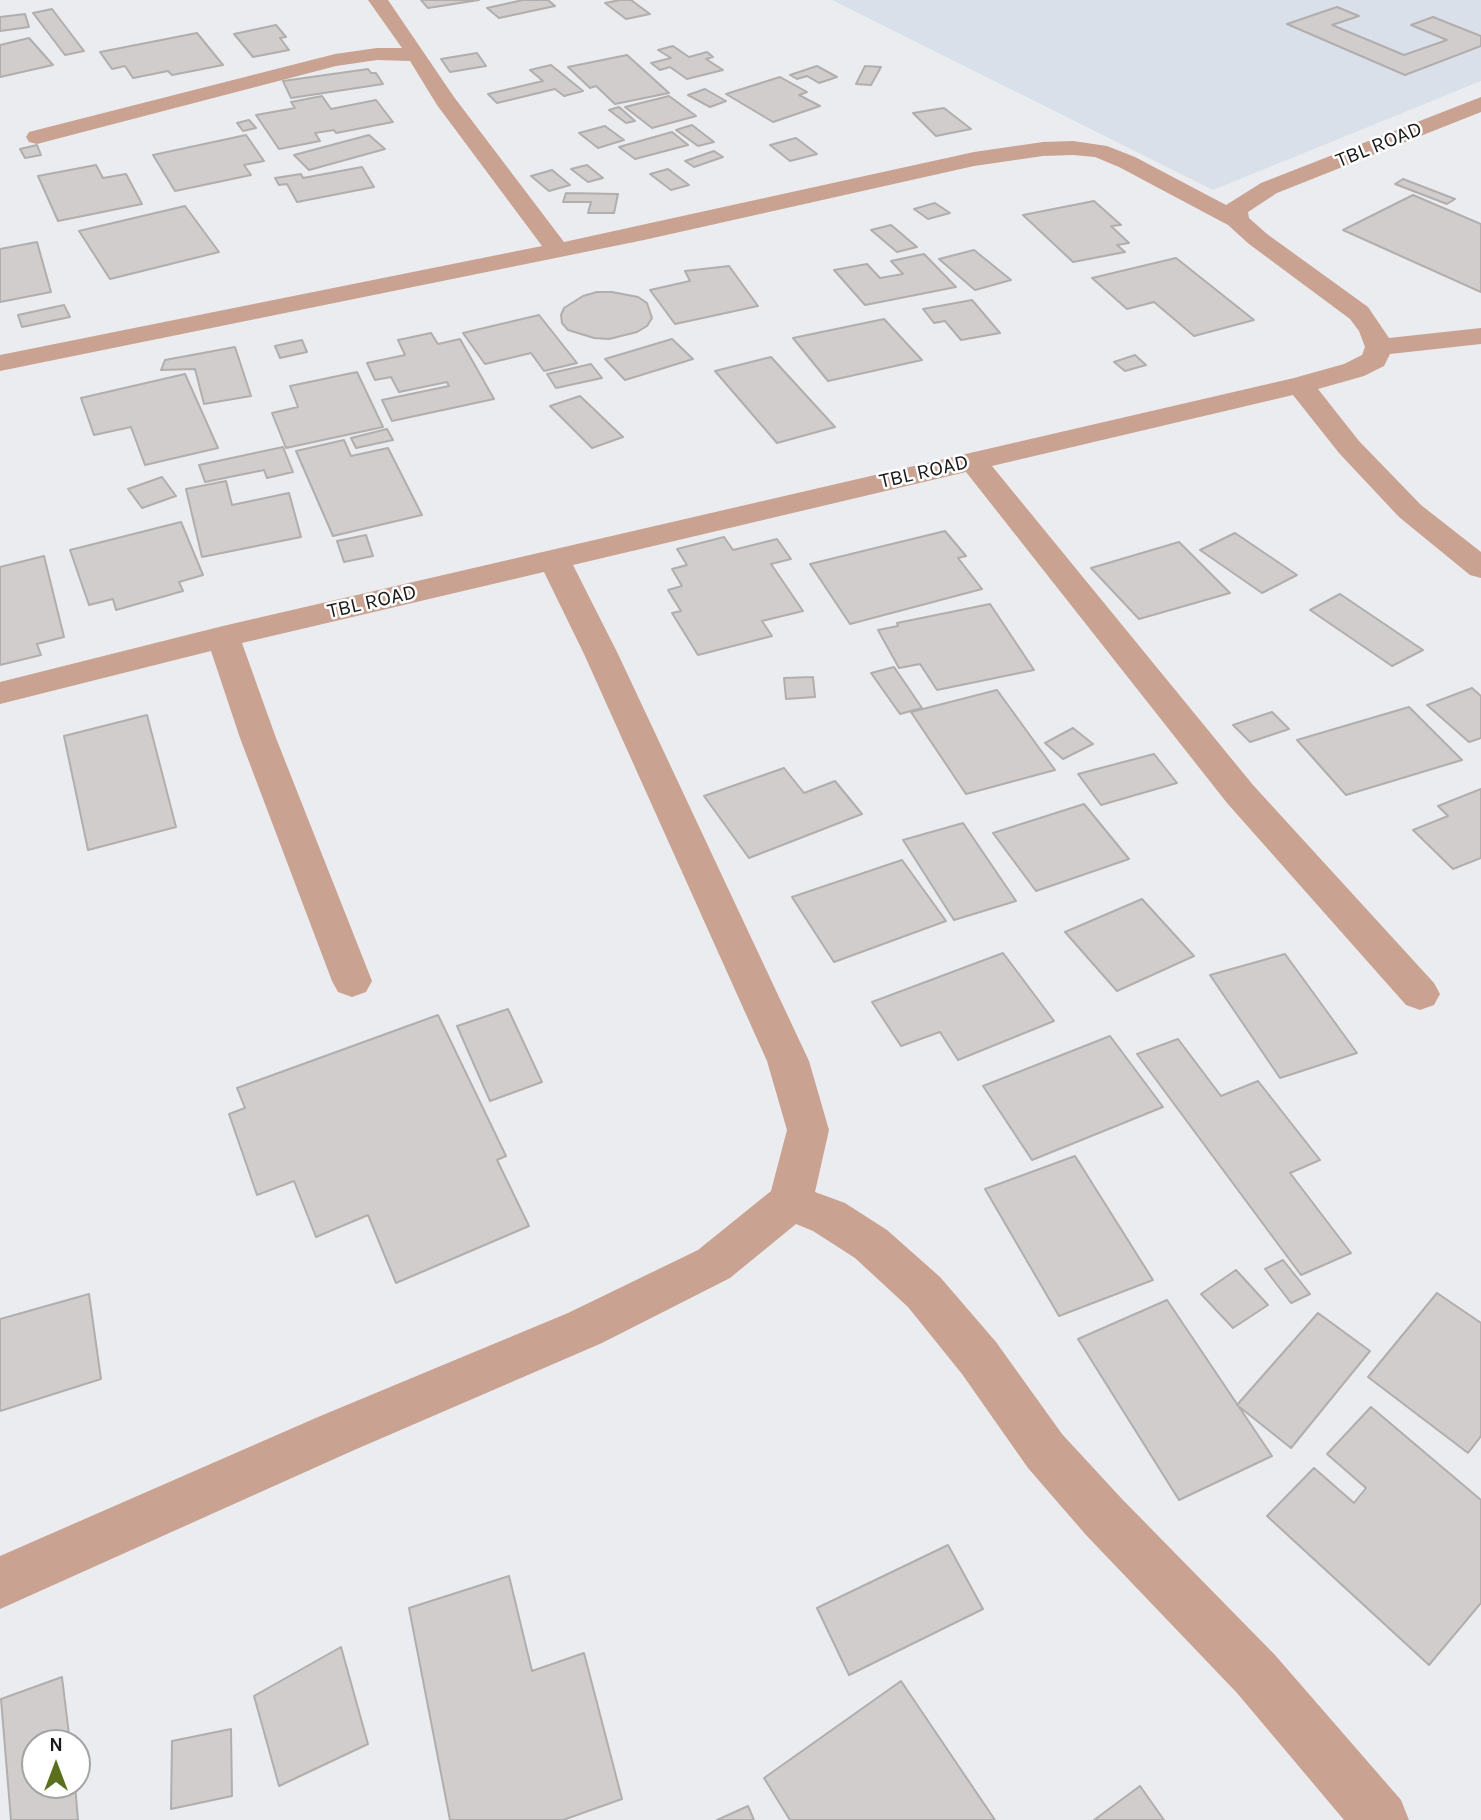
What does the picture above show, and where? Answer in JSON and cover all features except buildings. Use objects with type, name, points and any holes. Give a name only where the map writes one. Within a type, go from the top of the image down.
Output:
[{"type":"street","points":[[379,0],[418,55],[445,100],[558,250]]},
{"type":"street","points":[[37,137],[335,60],[377,54],[418,55]]},
{"type":"street","name":"TBL ROAD","points":[[1237,220],[1236,210],[1245,201],[1269,188],[1481,104]]},
{"type":"street","points":[[0,363],[558,250],[974,159],[1043,149],[1073,148],[1108,155],[1171,184],[1237,220],[1258,239],[1359,313],[1372,330],[1378,347],[1481,336]]},
{"type":"street","name":"TBL ROAD","points":[[0,693],[223,637],[1300,385],[1354,370],[1374,360],[1378,347]]},
{"type":"street","points":[[1300,385],[1349,447],[1410,511],[1481,568]]},
{"type":"street","points":[[972,461],[1240,794],[1420,993]]},
{"type":"street","points":[[0,1583],[335,1434],[585,1328],[714,1264],[790,1202],[808,1130],[788,1061],[601,653],[554,559]]},
{"type":"street","points":[[223,637],[258,738],[352,981]]},
{"type":"street","points":[[790,1202],[829,1217],[871,1244],[924,1292],[979,1358],[1045,1451],[1104,1517],[1256,1674],[1381,1820]]},
{"type":"shaded area","points":[[832,0],[1481,0],[1481,81],[1213,190]]}]
